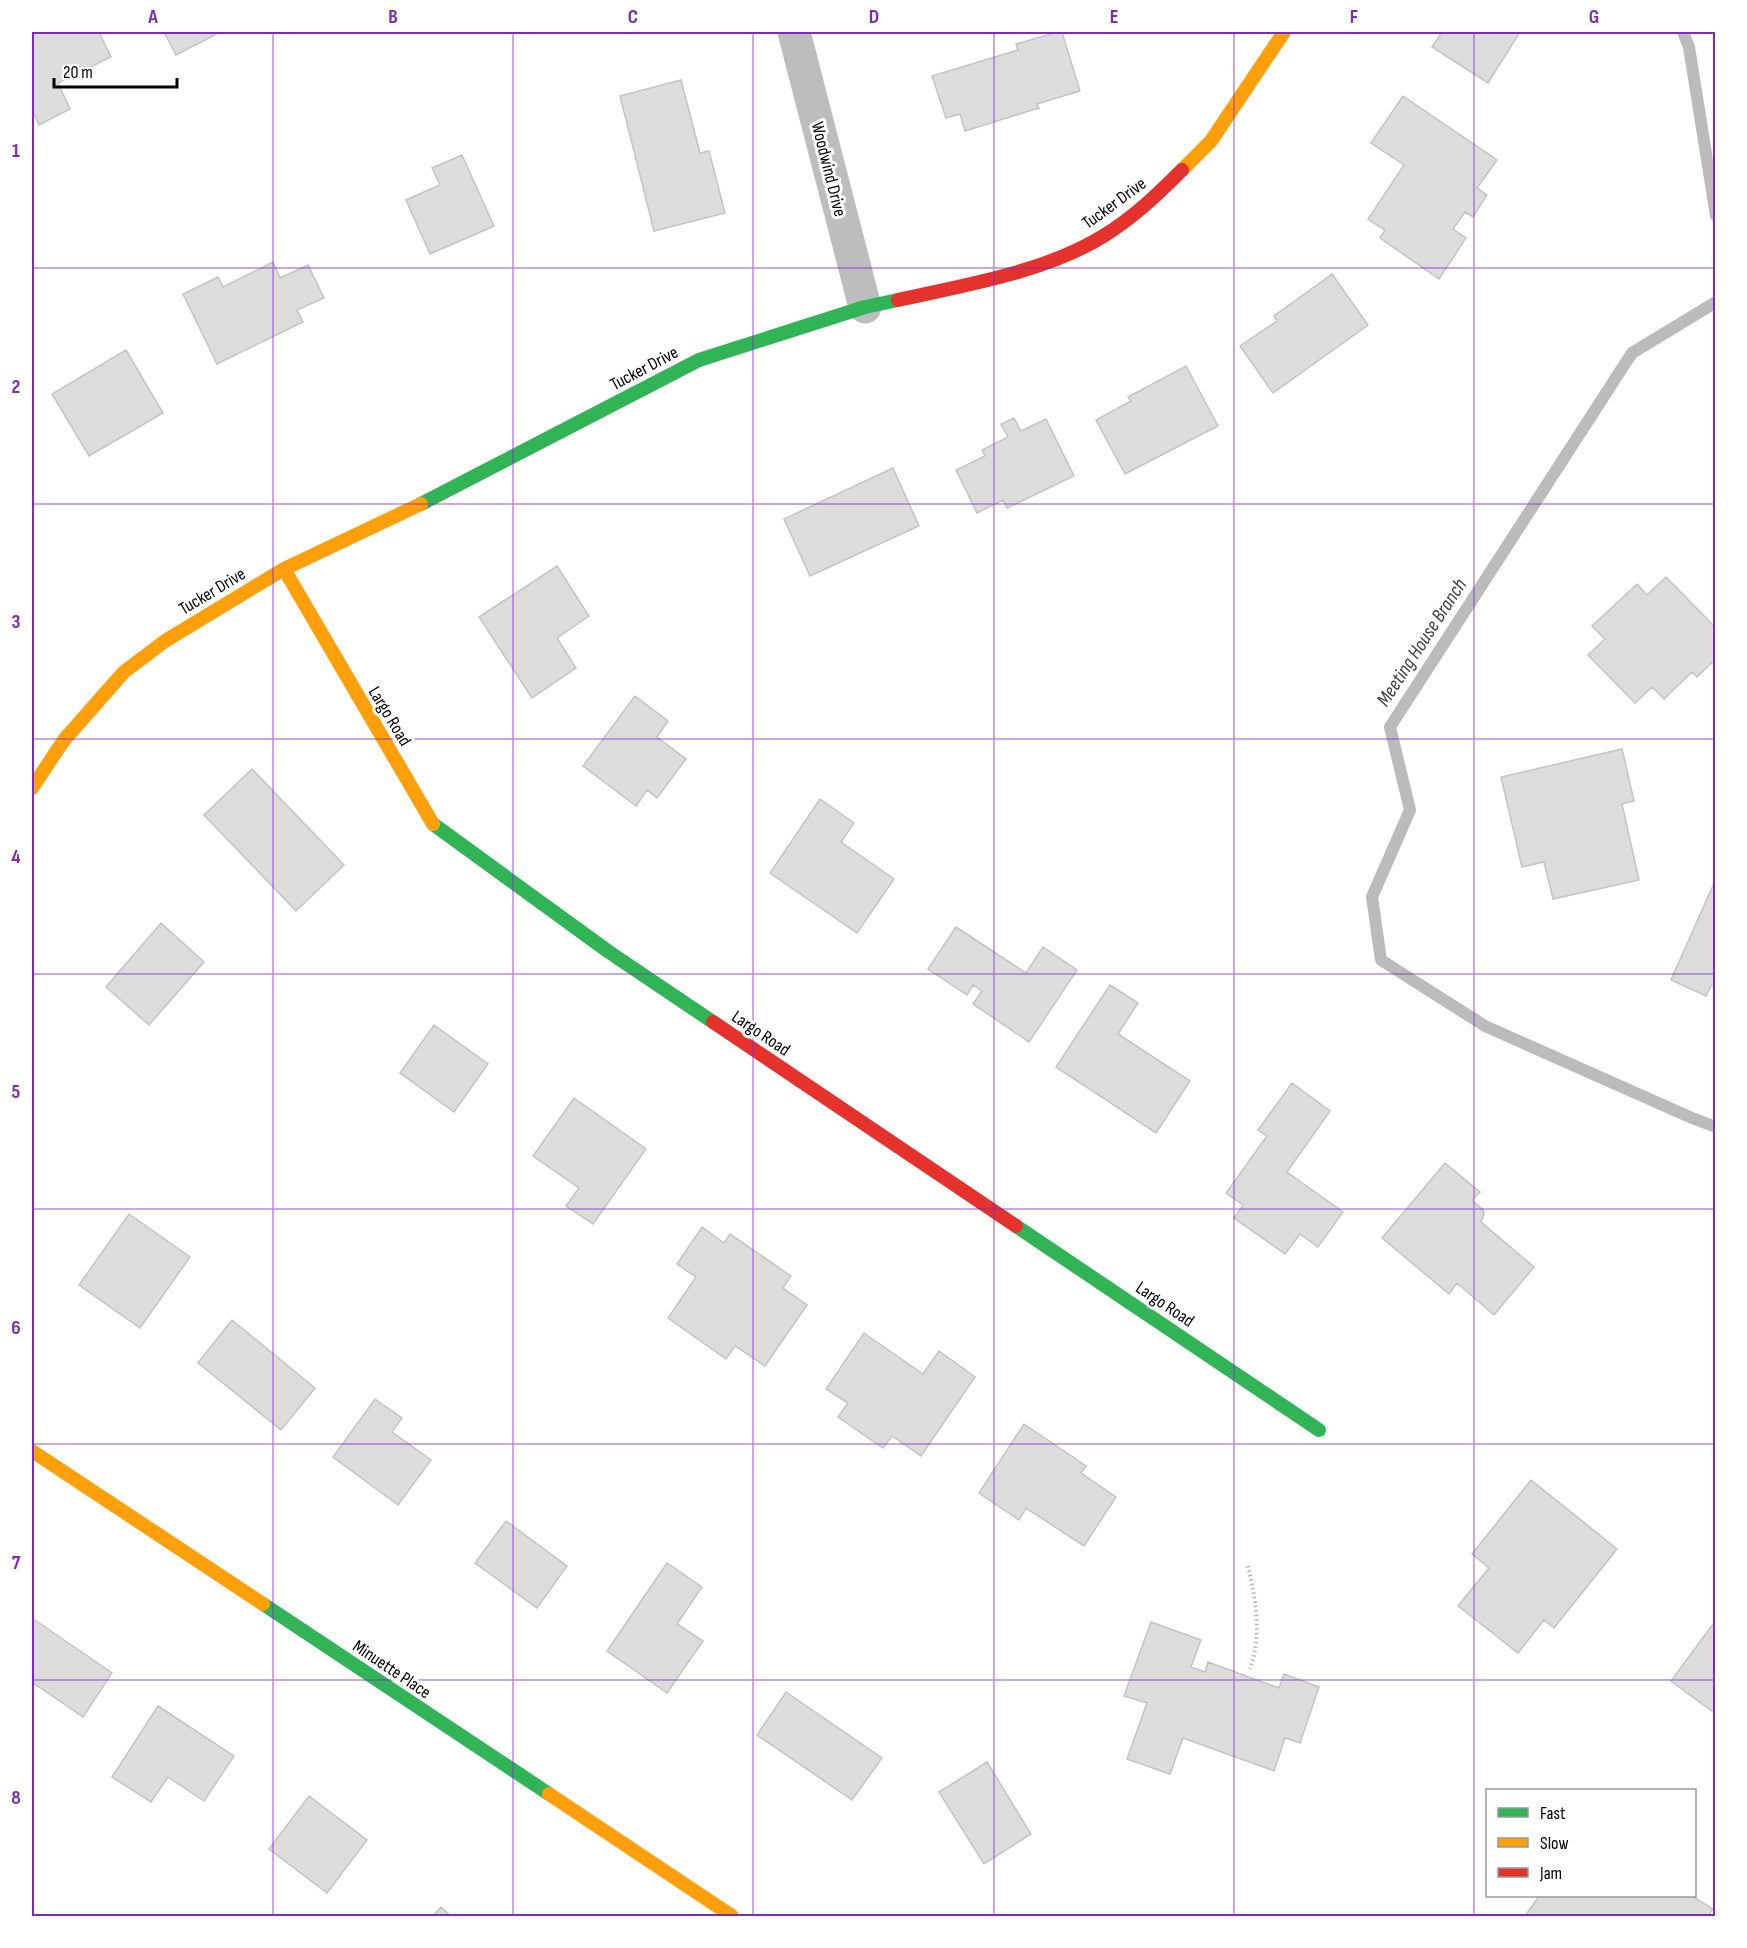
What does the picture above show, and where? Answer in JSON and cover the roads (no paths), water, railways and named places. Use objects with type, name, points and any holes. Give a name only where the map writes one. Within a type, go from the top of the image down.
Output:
[{"type":"street","name":"Woodwind Drive","points":[[794,32],[865,307]]},
{"type":"street","name":"Tucker Drive","points":[[32,788],[64,740],[124,672],[165,641],[284,569],[436,497],[699,360],[865,307],[984,280],[1054,260],[1104,236],[1149,203],[1211,141],[1284,32]]},
{"type":"street","name":"Largo Road","points":[[284,569],[432,823],[609,952],[1319,1430]]},
{"type":"street","name":"Minuette Place","points":[[32,1451],[732,1917]]},
{"type":"waterway","name":"Meeting House Branch","points":[[1683,32],[1689,47],[1716,216]]},
{"type":"waterway","name":"Meeting House Branch","points":[[1716,302],[1632,353],[1390,727],[1410,810],[1372,897],[1381,960],[1485,1026],[1716,1127]]}]
